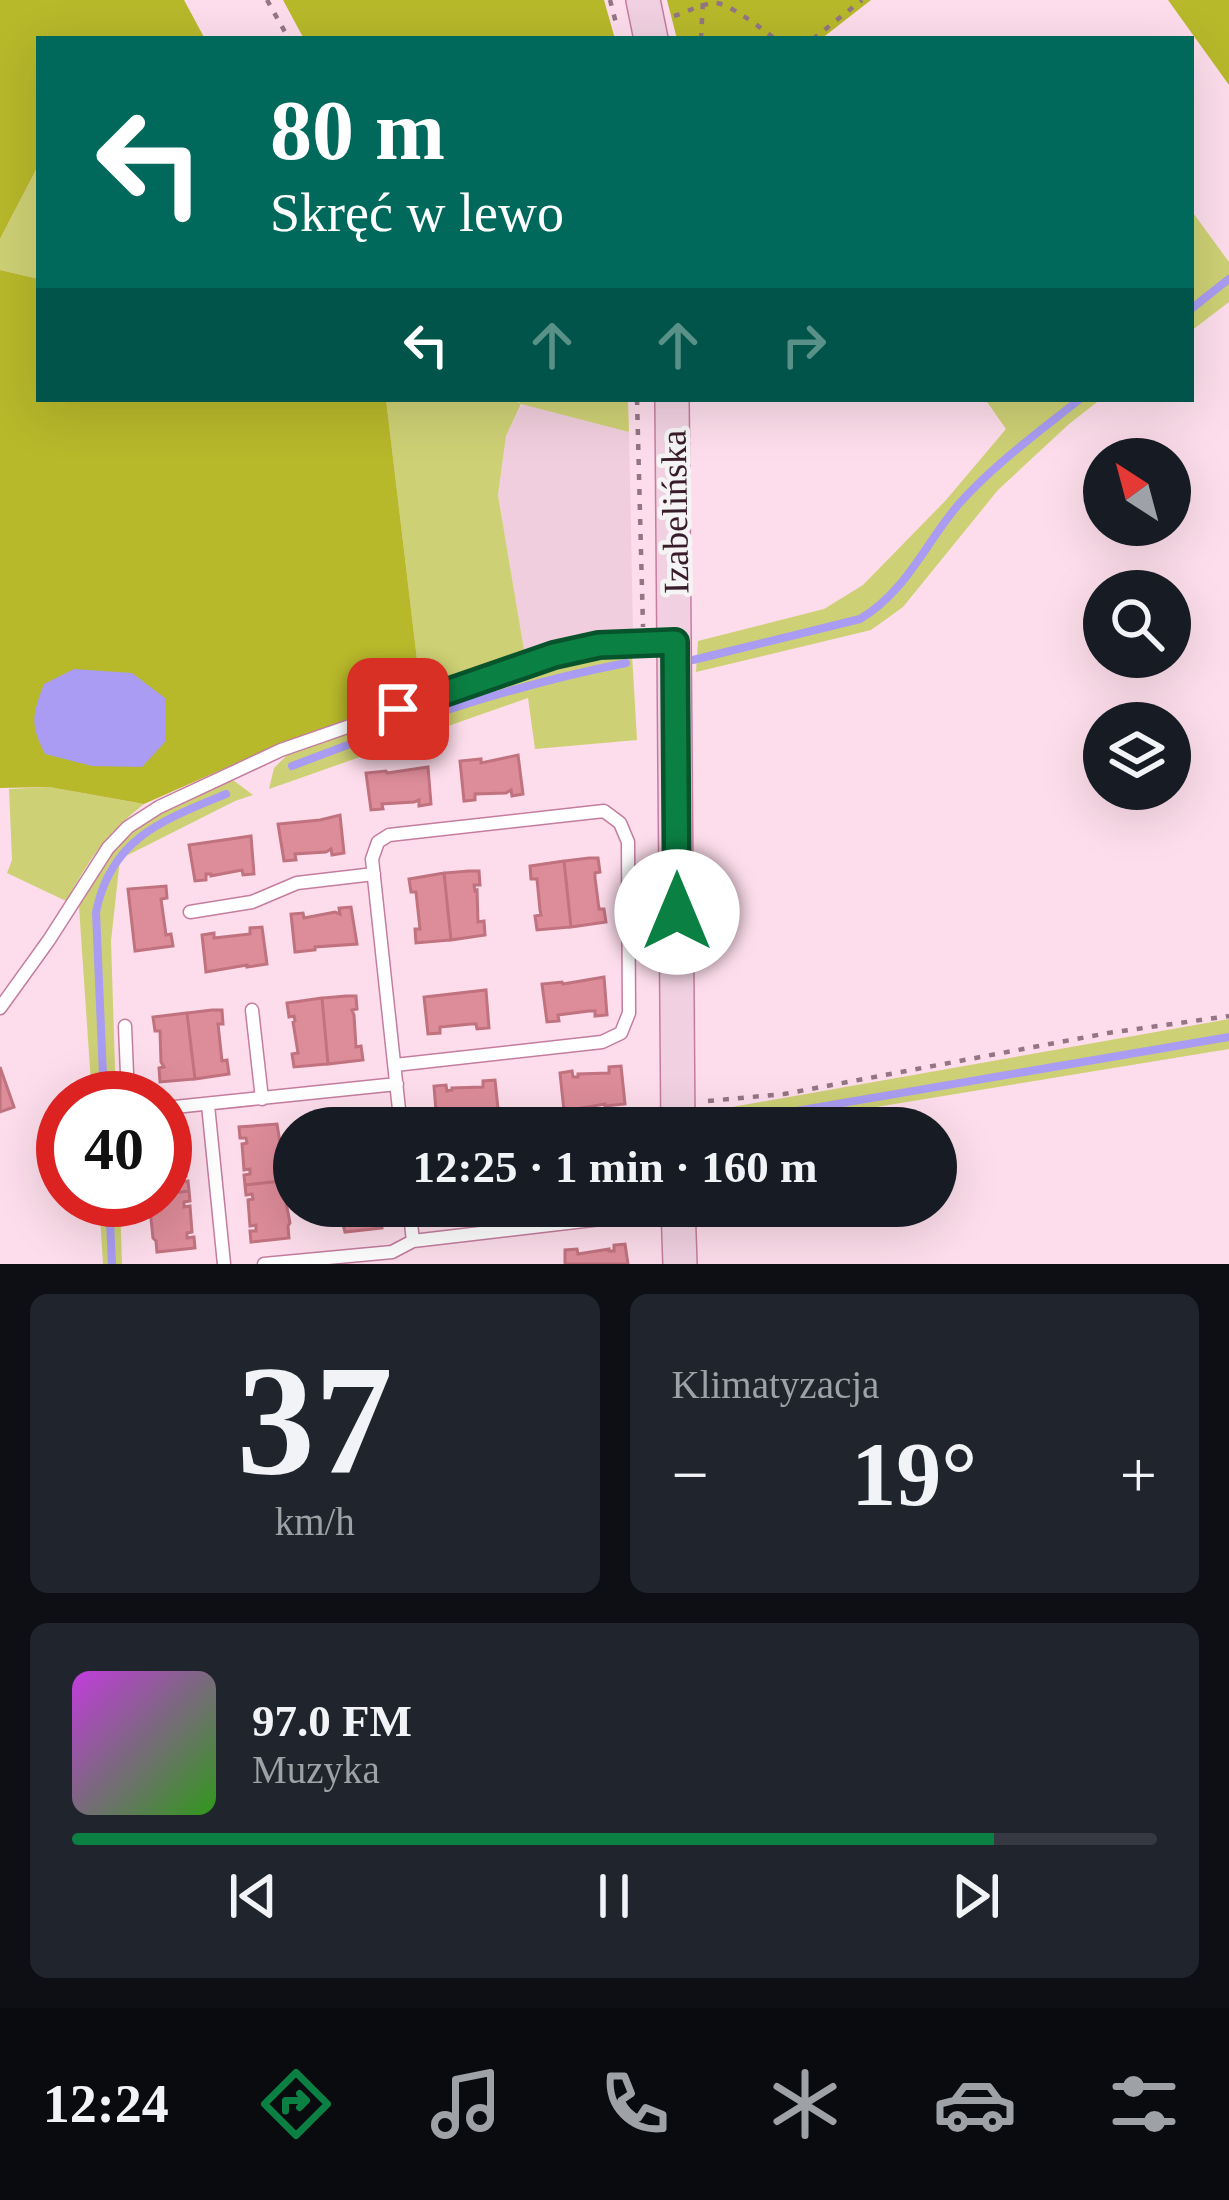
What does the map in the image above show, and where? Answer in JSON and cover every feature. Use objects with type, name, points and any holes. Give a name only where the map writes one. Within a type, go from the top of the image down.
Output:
[{"type":"street","points":[[643,0],[650,36]]},
{"type":"street","name":"Izabelińska","points":[[672,402],[678,1107]]},
{"type":"street","points":[[679,1227],[680,1264]]},
{"type":"lane","points":[[0,1008],[108,848],[128,827],[159,807],[281,750],[554,655],[599,645],[675,642]]},
{"type":"lane","points":[[395,1066],[602,1042],[621,1033],[629,1013],[628,842],[620,824],[604,811],[388,835],[375,848],[372,859],[399,1107]]},
{"type":"lane","points":[[190,912],[252,902],[297,884],[374,874]]},
{"type":"lane","points":[[252,1010],[262,1099]]},
{"type":"lane","points":[[125,1026],[127,1071]]},
{"type":"lane","points":[[192,1106],[397,1084]]},
{"type":"lane","points":[[208,1105],[224,1264]]},
{"type":"lane","points":[[411,1227],[413,1240]]},
{"type":"lane","points":[[264,1264],[392,1252],[413,1240],[521,1227]]},
{"type":"path","points":[[267,0],[287,36]]},
{"type":"path","points":[[610,0],[619,36]]},
{"type":"path","points":[[817,36],[862,0]]},
{"type":"path","points":[[701,36],[702,3],[727,4],[770,36]]},
{"type":"path","points":[[715,1107],[1108,1033],[1229,1016]]},
{"type":"shaded area","points":[[0,0],[184,0],[203,36],[36,36],[36,170],[0,239]]},
{"type":"shaded area","points":[[283,0],[604,0],[614,36],[302,36]]},
{"type":"shaded area","points":[[667,0],[871,0],[825,36],[676,36]]},
{"type":"shaded area","points":[[1168,0],[1229,0],[1229,85],[1194,36]]},
{"type":"shaded area","points":[[0,270],[36,278],[36,402],[386,402],[421,693],[282,743],[144,804],[49,787],[0,788]]},
{"type":"shaded area","points":[[522,404],[629,432],[633,630],[564,642],[525,656],[498,495],[506,436]]},
{"type":"shaded area","points":[[74,669],[132,673],[165,698],[165,742],[142,767],[92,766],[45,754],[35,727],[40,695],[44,684]]},
{"type":"green space","points":[[36,170],[36,278],[0,270],[0,239]]},
{"type":"green space","points":[[1194,214],[1229,262],[1229,302],[1194,329]]},
{"type":"green space","points":[[386,402],[628,402],[629,432],[521,404],[506,436],[498,495],[525,656],[421,693]]},
{"type":"green space","points":[[987,402],[1097,402],[998,490],[903,607],[871,630],[696,672],[698,641],[824,609],[863,585],[946,500],[1006,429]]},
{"type":"green space","points":[[610,651],[632,654],[637,740],[535,749],[528,698],[269,789],[274,768],[288,754],[552,664]]},
{"type":"green space","points":[[233,780],[253,795],[120,859],[111,941],[115,1071],[90,1071],[79,907],[122,843],[162,811]]},
{"type":"green space","points":[[49,787],[144,804],[99,848],[66,901],[7,873],[12,860],[9,789]]},
{"type":"green space","points":[[1229,1019],[1229,1049],[877,1107],[732,1107]]},
{"type":"green space","points":[[101,1227],[121,1227],[122,1264],[103,1264]]},
{"type":"building","points":[[518,755],[523,794],[512,796],[511,790],[475,794],[475,800],[464,801],[460,761],[481,759],[481,763]]},
{"type":"building","points":[[428,767],[431,804],[419,806],[419,800],[382,804],[383,809],[371,810],[366,773]]},
{"type":"building","points":[[340,815],[344,853],[332,855],[331,849],[295,854],[296,860],[284,861],[278,824]]},
{"type":"building","points":[[251,836],[254,874],[243,875],[242,870],[206,874],[206,880],[195,881],[189,845]]},
{"type":"building","points":[[598,858],[600,872],[595,878],[599,909],[604,909],[606,922],[571,927],[564,861]]},
{"type":"building","points":[[564,861],[571,927],[537,930],[535,916],[541,915],[537,879],[531,879],[530,866]]},
{"type":"building","points":[[479,871],[480,885],[474,885],[478,922],[484,921],[485,935],[451,940],[444,873]]},
{"type":"building","points":[[444,873],[451,940],[416,943],[415,929],[420,929],[416,892],[411,892],[409,879]]},
{"type":"building","points":[[166,886],[167,898],[161,899],[166,935],[171,934],[173,946],[135,951],[128,889]]},
{"type":"building","points":[[351,907],[357,944],[295,952],[291,914],[303,913],[304,918],[340,914],[339,908]]},
{"type":"building","points":[[262,927],[267,964],[206,972],[202,935],[250,934],[250,928]]},
{"type":"building","points":[[604,977],[607,1015],[589,1011],[558,1015],[559,1021],[547,1022],[542,984]]},
{"type":"building","points":[[486,990],[489,1028],[477,1029],[476,1024],[440,1027],[440,1033],[428,1034],[424,997]]},
{"type":"building","points":[[356,996],[357,1009],[352,1010],[356,1047],[361,1046],[363,1060],[328,1064],[322,998]]},
{"type":"building","points":[[322,998],[328,1064],[294,1067],[292,1054],[298,1053],[295,1021],[294,1016],[289,1017],[287,1003]]},
{"type":"building","points":[[222,1010],[223,1024],[218,1024],[222,1061],[227,1060],[229,1074],[195,1079],[187,1013]]},
{"type":"building","points":[[187,1013],[195,1079],[192,1071],[159,1071],[164,1067],[160,1031],[155,1031],[153,1017]]},
{"type":"building","points":[[621,1066],[625,1104],[564,1107],[560,1073],[572,1071],[578,1077],[609,1073],[609,1067]]},
{"type":"building","points":[[0,1067],[14,1107],[0,1112]]},
{"type":"building","points":[[495,1080],[498,1107],[436,1107],[434,1086],[446,1085],[447,1091],[483,1087],[483,1081]]},
{"type":"building","points":[[273,1124],[273,1182],[245,1185],[244,1175],[250,1169],[244,1170],[242,1144],[247,1143],[240,1138],[239,1127]]},
{"type":"building","points":[[273,1182],[273,1227],[288,1227],[289,1238],[251,1242],[250,1231],[256,1231],[256,1225],[250,1226],[248,1200],[253,1199],[252,1194],[246,1195],[245,1185]]},
{"type":"building","points":[[152,1227],[192,1227],[187,1238],[194,1237],[195,1248],[157,1252]]},
{"type":"building","points":[[344,1227],[382,1227],[382,1228],[345,1232]]},
{"type":"building","points":[[625,1244],[628,1264],[565,1264],[565,1250],[577,1249],[578,1254],[614,1251],[614,1245]]},
{"type":"waterway","points":[[1194,307],[1229,279]]},
{"type":"waterway","points":[[693,660],[860,619],[890,596],[972,490],[1076,402]]},
{"type":"waterway","points":[[292,766],[457,707],[626,663]]},
{"type":"waterway","points":[[103,1071],[96,912],[103,887],[127,849],[143,835],[226,794]]},
{"type":"waterway","points":[[819,1107],[1229,1037]]},
{"type":"waterway","points":[[110,1227],[112,1264]]},
{"type":"route","points":[[398,709],[554,655],[599,645],[675,642],[677,912]]}]
